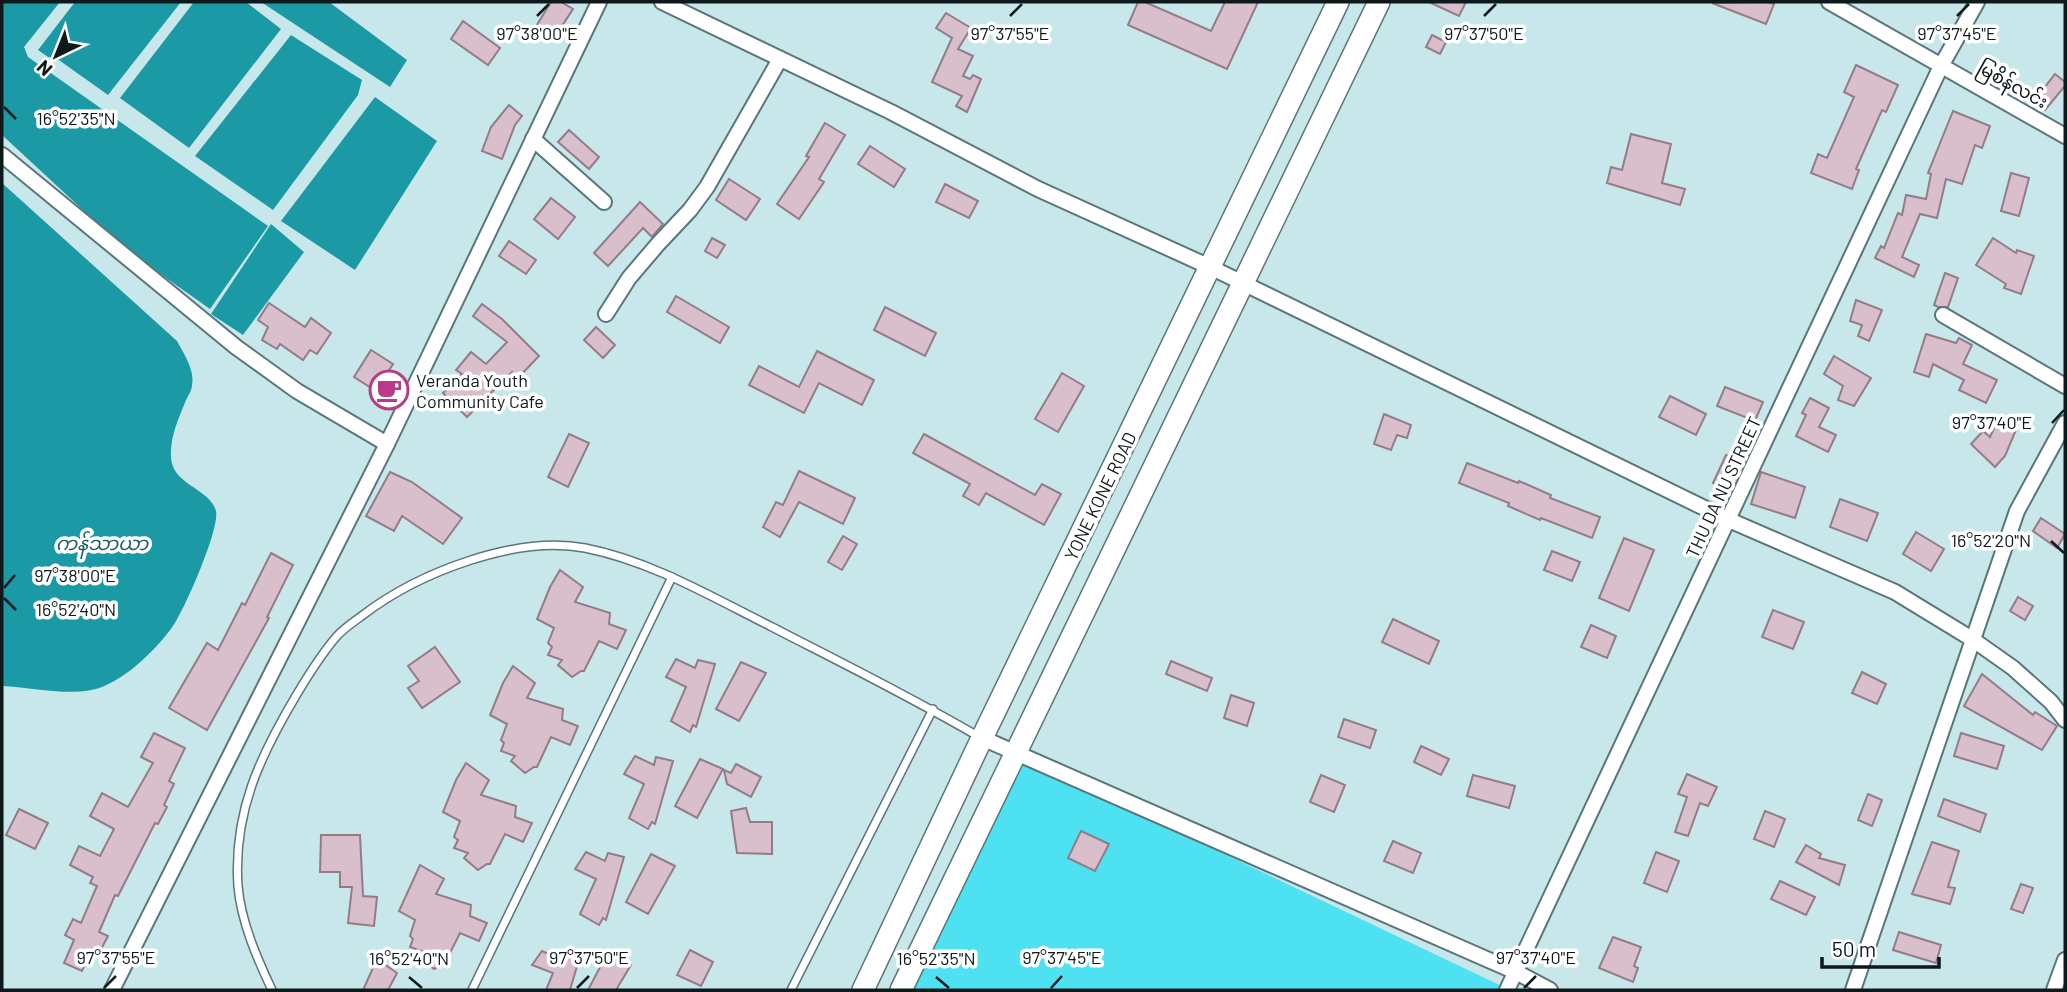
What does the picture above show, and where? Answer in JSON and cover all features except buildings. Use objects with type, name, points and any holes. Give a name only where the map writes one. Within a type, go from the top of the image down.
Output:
[{"type":"street","points":[[112,990],[387,444],[599,2]]},
{"type":"street","points":[[662,2],[891,112],[1038,188],[1210,267],[1729,520],[1895,592],[1972,639],[2013,668],[2050,702],[2065,720]]},
{"type":"street","name":"YONE KONE ROAD","points":[[863,990],[1338,2]]},
{"type":"street","points":[[901,990],[1379,2]]},
{"type":"street","name":"မြစိန်လင်း","points":[[1829,2],[2065,136]]},
{"type":"street","name":"THU DA NU STREET","points":[[1507,990],[1941,66],[1977,2]]},
{"type":"street","points":[[606,314],[629,278],[707,187],[780,59]]},
{"type":"street","points":[[533,139],[604,202]]},
{"type":"street","points":[[2,155],[236,347],[297,391],[387,444]]},
{"type":"street","points":[[1942,315],[2065,386]]},
{"type":"street","points":[[1853,990],[2017,511],[2065,423]]},
{"type":"street","points":[[1121,452],[1152,468]]},
{"type":"street","points":[[982,738],[1516,972],[1550,990]]},
{"type":"street","points":[[2054,990],[2065,960]]},
{"type":"lane","points":[[272,990],[249,934],[238,887],[243,816],[251,784],[267,746],[310,672],[339,634],[407,586],[449,568],[493,554],[543,546],[583,547],[611,555],[672,577],[933,709],[982,738]]},
{"type":"lane","points":[[472,990],[672,577]]},
{"type":"lane","points":[[791,990],[933,709]]},
{"type":"shaded area","points":[[1014,754],[1510,990],[901,990]]},
{"type":"water","points":[[2,2],[60,2],[24,47],[28,57],[268,226],[210,309],[125,249],[2,135]]},
{"type":"water","points":[[75,2],[181,2],[108,95],[56,58],[48,57],[38,50]]},
{"type":"water","points":[[194,2],[246,2],[281,29],[189,148],[120,98]]},
{"type":"water","points":[[261,2],[329,2],[407,60],[390,87]]},
{"type":"water","points":[[291,35],[362,80],[358,95],[273,210],[195,156]]},
{"type":"water","points":[[375,97],[437,141],[355,270],[281,221]]},
{"type":"water","name":"ကန်သာယာ","points":[[2,183],[177,341],[193,379],[173,434],[173,466],[177,474],[212,503],[216,511],[216,521],[207,552],[192,590],[171,629],[131,670],[102,687],[79,692],[2,686]]},
{"type":"water","points":[[271,224],[304,252],[243,335],[211,314]]},
{"type":"place","name":"Veranda Youth Community Cafe","points":[[389,390]]}]
